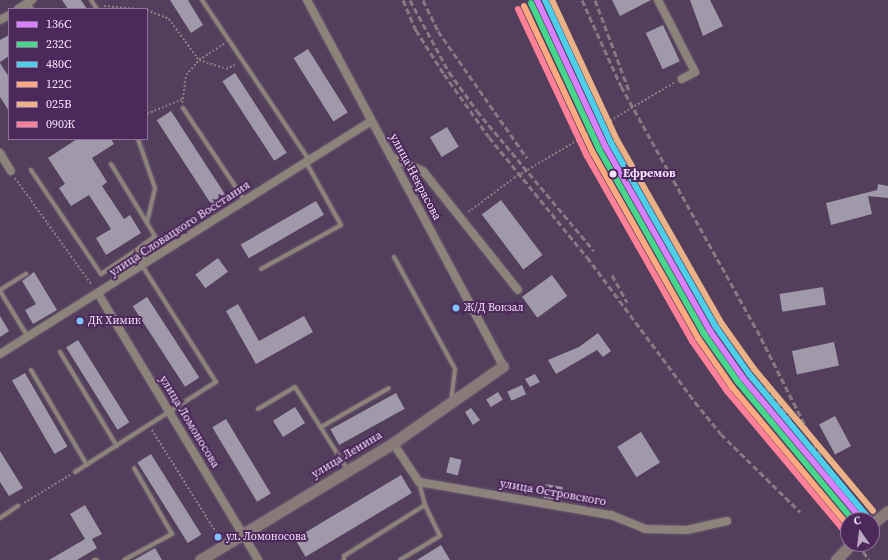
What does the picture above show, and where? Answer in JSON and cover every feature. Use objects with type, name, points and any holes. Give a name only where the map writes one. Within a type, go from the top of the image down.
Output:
[{"type":"main road","name":"улица Ленина","points":[[200,560],[393,443],[503,366]]},
{"type":"main road","points":[[836,560],[844,552]]},
{"type":"street","name":"улица Некрасова","points":[[306,0],[503,366]]},
{"type":"street","points":[[658,0],[695,72],[682,79]]},
{"type":"street","points":[[21,8],[31,4]]},
{"type":"street","name":"улица Словацкого Восстания","points":[[0,354],[99,295],[371,121]]},
{"type":"street","points":[[0,153],[11,171]]},
{"type":"street","points":[[391,157],[423,171],[518,290]]},
{"type":"street","name":"улица Ломоносова","points":[[99,295],[258,560]]},
{"type":"street","points":[[393,443],[419,482]]},
{"type":"street","name":"улица Островского","points":[[419,482],[611,515],[644,528],[686,530],[727,521]]},
{"type":"lane","points":[[91,0],[96,7]]},
{"type":"lane","points":[[202,0],[308,162],[341,224],[261,269]]},
{"type":"lane","points":[[183,108],[245,202]]},
{"type":"lane","points":[[138,140],[155,188],[147,223]]},
{"type":"lane","points":[[31,170],[101,274],[155,236],[111,164]]},
{"type":"lane","points":[[75,472],[216,382],[145,265],[138,249]]},
{"type":"lane","points":[[394,257],[455,369],[451,402]]},
{"type":"lane","points":[[26,274],[0,290],[28,338]]},
{"type":"lane","points":[[60,352],[116,446]]},
{"type":"lane","points":[[31,370],[87,465]]},
{"type":"lane","points":[[258,409],[295,387],[348,470]]},
{"type":"lane","points":[[321,427],[389,388]]},
{"type":"lane","points":[[124,560],[172,534],[134,468]]},
{"type":"lane","points":[[400,560],[440,536],[425,505],[419,482]]},
{"type":"lane","points":[[344,560],[344,556],[425,505]]},
{"type":"lane","points":[[0,518],[18,506]]},
{"type":"path","points":[[96,7],[118,8]]},
{"type":"path","points":[[148,10],[169,19],[199,60],[226,69],[243,61]]},
{"type":"path","points":[[183,108],[182,99],[186,75],[199,60],[229,41]]},
{"type":"path","points":[[460,218],[514,178],[682,79]]},
{"type":"path","points":[[148,114],[182,99]]},
{"type":"path","points":[[602,125],[621,162]]},
{"type":"path","points":[[590,133],[608,167]]},
{"type":"path","points":[[11,171],[99,295]]},
{"type":"path","points":[[149,425],[225,545]]},
{"type":"path","points":[[18,506],[75,472]]},
{"type":"building","points":[[62,0],[81,0],[86,8],[67,8]]},
{"type":"building","points":[[170,0],[188,0],[203,25],[191,33]]},
{"type":"building","points":[[612,0],[651,0],[620,16]]},
{"type":"building","points":[[690,0],[710,0],[723,26],[703,36]]},
{"type":"building","points":[[663,25],[680,61],[663,69],[646,33]]},
{"type":"building","points":[[8,36],[8,57],[0,62],[0,40]]},
{"type":"building","points":[[308,49],[348,113],[333,122],[294,58]]},
{"type":"building","points":[[0,63],[8,75],[8,109],[0,97]]},
{"type":"building","points":[[235,73],[287,153],[274,161],[222,81]]},
{"type":"building","points":[[171,111],[229,200],[214,209],[157,120]]},
{"type":"building","points":[[447,127],[459,147],[442,157],[430,137]]},
{"type":"building","points":[[75,140],[112,140],[114,144],[92,158],[107,182],[102,186],[124,219],[130,215],[141,233],[106,255],[96,238],[111,229],[89,195],[71,206],[59,188],[65,184],[48,158]]},
{"type":"building","points":[[878,184],[888,186],[888,198],[868,196],[872,214],[831,225],[826,203],[877,190]]},
{"type":"building","points":[[501,200],[543,255],[523,270],[482,214]]},
{"type":"building","points":[[316,201],[324,215],[249,258],[241,245]]},
{"type":"building","points":[[218,258],[228,272],[205,288],[195,274]]},
{"type":"building","points":[[34,272],[57,310],[33,324],[25,310],[36,304],[22,281]]},
{"type":"building","points":[[552,275],[567,296],[537,318],[522,297]]},
{"type":"building","points":[[823,287],[826,305],[782,312],[780,294]]},
{"type":"building","points":[[147,297],[199,378],[185,387],[133,306]]},
{"type":"building","points":[[238,304],[259,341],[304,316],[313,332],[256,364],[226,311]]},
{"type":"building","points":[[0,316],[9,331],[0,337]]},
{"type":"building","points":[[598,333],[611,351],[603,357],[597,350],[556,374],[548,360],[579,347]]},
{"type":"building","points":[[78,340],[129,422],[118,430],[66,347]]},
{"type":"building","points":[[834,342],[839,365],[797,374],[792,351]]},
{"type":"building","points":[[25,373],[68,447],[55,454],[12,381]]},
{"type":"building","points":[[535,374],[540,382],[530,387],[525,379]]},
{"type":"building","points":[[522,385],[526,394],[511,401],[507,392]]},
{"type":"building","points":[[498,392],[503,400],[491,407],[486,399]]},
{"type":"building","points":[[396,393],[405,409],[339,445],[330,429]]},
{"type":"building","points":[[295,407],[305,423],[283,437],[273,421]]},
{"type":"building","points":[[471,408],[480,420],[473,425],[465,412]]},
{"type":"building","points":[[835,416],[851,446],[835,454],[819,424]]},
{"type":"building","points":[[226,419],[271,494],[257,502],[212,427]]},
{"type":"building","points":[[641,432],[660,463],[636,477],[617,447]]},
{"type":"building","points":[[0,451],[23,488],[9,496],[0,482]]},
{"type":"building","points":[[151,454],[201,535],[188,543],[137,462]]},
{"type":"building","points":[[450,457],[462,460],[458,475],[446,473]]},
{"type":"building","points":[[401,475],[412,493],[306,557],[295,539]]},
{"type":"building","points":[[546,484],[563,487],[560,501],[544,498]]},
{"type":"building","points":[[85,505],[102,534],[92,539],[97,548],[77,560],[49,560],[85,539],[70,514]]},
{"type":"building","points":[[441,545],[450,560],[417,560]]},
{"type":"building","points":[[155,548],[162,560],[134,560]]},
{"type":"railway","points":[[403,0],[416,30],[444,74],[489,137],[587,257],[695,402],[721,434],[800,512]]},
{"type":"railway","points":[[410,0],[449,72],[477,111],[594,251]]},
{"type":"railway","points":[[423,0],[438,31],[527,158]]},
{"type":"railway","points":[[582,0],[621,86],[757,330],[832,479]]},
{"type":"railway","points":[[595,0],[630,93]]},
{"type":"railway","points":[[612,275],[627,302]]},
{"type":"railway","points":[[761,379],[810,448]]},
{"type":"railway","points":[[778,451],[840,523]]},
{"type":"railway","points":[[830,476],[853,508]]},
{"type":"railway","points":[[864,552],[869,560]]},
{"type":"transit line","name":"136С","points":[[537,0],[605,146],[710,331],[743,378],[855,512]]},
{"type":"transit line","name":"480С","points":[[545,0],[611,143],[716,327],[749,374],[864,512]]},
{"type":"transit line","name":"025В","points":[[552,0],[617,140],[722,324],[754,369],[873,511]]},
{"type":"transit line","name":"232C","points":[[531,3],[599,149],[704,334],[738,382],[846,512]]},
{"type":"transit line","name":"122С","points":[[524,6],[593,153],[698,338],[732,387],[840,515]]},
{"type":"transit line","name":"090Ж","points":[[518,9],[587,156],[692,341],[727,391],[840,526]]},
{"type":"place","name":"Ефремов","points":[[613,174]]},
{"type":"place","name":"Ж/Д Вокзал","points":[[456,308]]},
{"type":"place","name":"ДК Химик","points":[[80,321]]},
{"type":"place","name":"ул. Ломоносова","points":[[218,537]]}]
